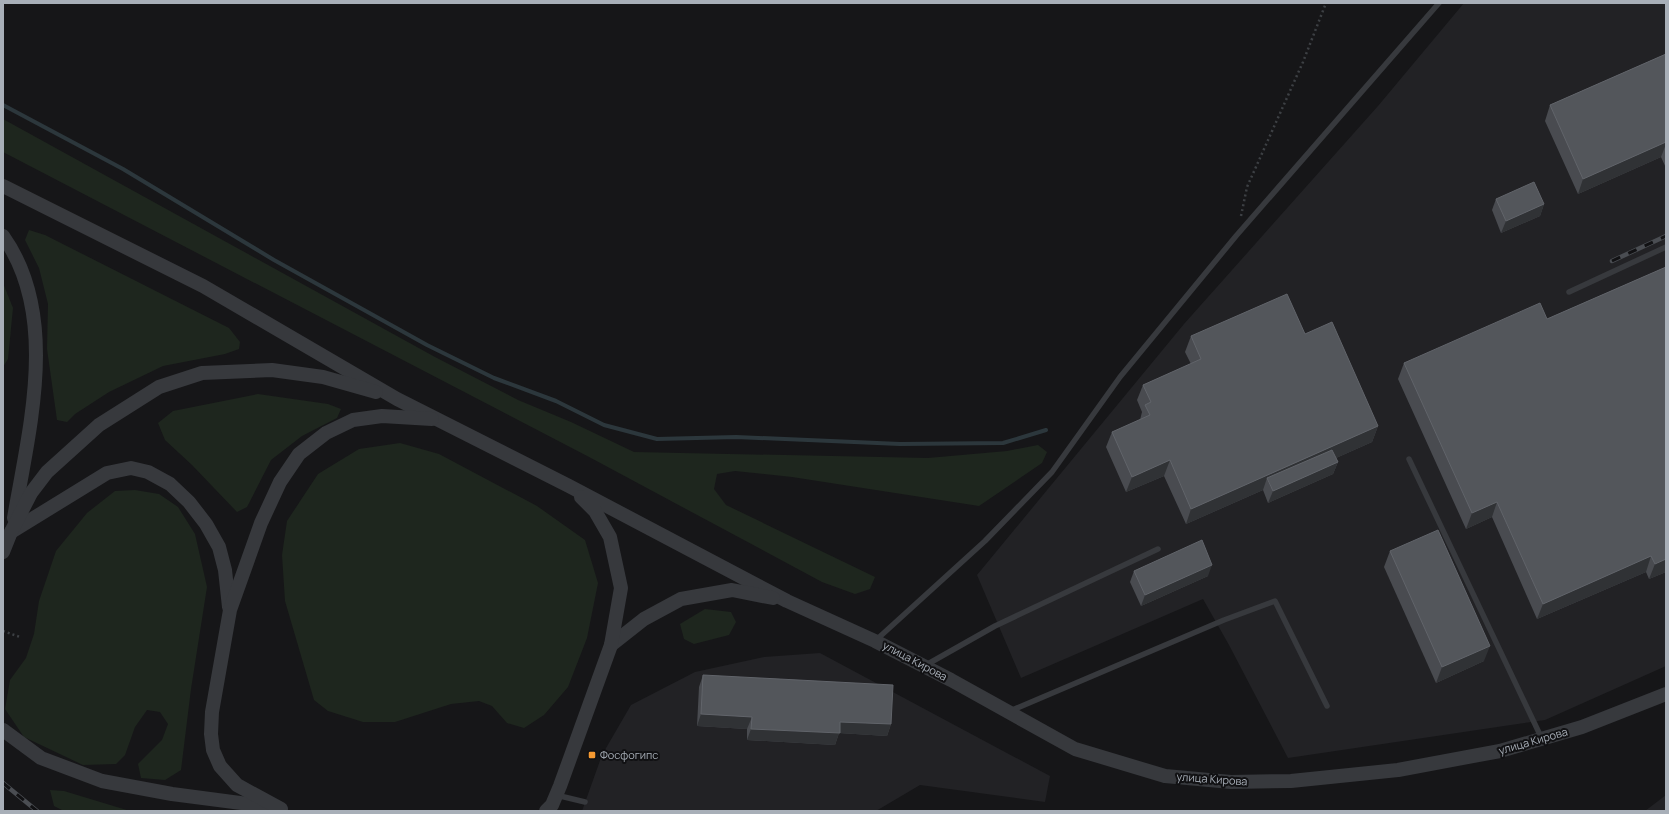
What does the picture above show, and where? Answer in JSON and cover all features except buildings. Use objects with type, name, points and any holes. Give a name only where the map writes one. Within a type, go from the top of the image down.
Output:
[{"type":"street","points":[[3,186],[203,286],[397,399],[569,486],[787,601]]},
{"type":"street","points":[[3,236],[14,251],[24,276],[32,305],[36,355],[33,398],[28,434],[11,532]]},
{"type":"street","points":[[3,552],[11,532],[31,493],[47,472],[99,426],[159,387],[202,373],[272,370],[323,376],[397,399]]},
{"type":"street","points":[[286,810],[237,785],[220,766],[213,750],[211,734],[212,712],[230,610],[261,523],[280,482],[299,454],[326,433],[353,420],[382,416],[439,420]]},
{"type":"street","points":[[11,532],[107,473],[131,468],[148,472],[170,484],[189,502],[209,530],[219,547],[225,570],[230,610]]},
{"type":"street","points":[[546,811],[552,805],[556,795],[611,645],[621,588],[610,537],[595,510],[569,486]]},
{"type":"street","points":[[611,645],[644,619],[681,599],[732,590],[787,601]]},
{"type":"street","name":"улица Кирова","points":[[787,601],[875,641],[924,666],[1076,749],[1166,776],[1231,782],[1291,781],[1398,770],[1500,752],[1582,727],[1666,694]]},
{"type":"street","points":[[3,730],[41,758],[102,781],[172,794],[286,810]]},
{"type":"lane","points":[[875,641],[985,541],[1052,472],[1120,377],[1236,236],[1439,3]]},
{"type":"lane","points":[[1569,292],[1666,247]]},
{"type":"lane","points":[[1408,459],[1542,739]]},
{"type":"lane","points":[[924,666],[995,626],[1158,549]]},
{"type":"lane","points":[[1008,712],[1217,623],[1275,600],[1327,706]]},
{"type":"lane","points":[[556,795],[585,802]]},
{"type":"path","points":[[1236,236],[1247,187],[1303,62],[1326,3]]},
{"type":"path","points":[[3,631],[20,637]]},
{"type":"shaded area","points":[[1464,3],[1666,3],[1666,666],[1545,720],[1288,758],[1229,645],[1203,599],[1021,678],[977,575],[1184,324],[1378,106]]},
{"type":"shaded area","points":[[3,119],[435,357],[518,400],[571,422],[634,452],[928,458],[1007,451],[1038,445],[1047,452],[1042,463],[979,506],[792,477],[735,471],[717,474],[714,489],[726,505],[875,577],[870,589],[855,594],[822,582],[591,458],[3,152]]},
{"type":"shaded area","points":[[29,230],[45,235],[229,328],[240,342],[239,349],[225,354],[163,366],[109,392],[75,414],[67,422],[57,420],[47,349],[48,304],[39,268],[25,240]]},
{"type":"shaded area","points":[[3,283],[13,308],[8,359],[3,367]]},
{"type":"shaded area","points":[[258,394],[328,404],[341,409],[337,418],[302,436],[271,460],[247,507],[237,512],[192,465],[165,440],[158,423],[173,411]]},
{"type":"shaded area","points":[[400,443],[439,454],[537,506],[585,540],[598,583],[587,638],[568,687],[544,715],[524,728],[507,723],[492,706],[479,701],[451,704],[395,722],[363,722],[328,711],[314,700],[285,601],[282,555],[287,521],[318,474],[359,449]]},
{"type":"shaded area","points":[[135,490],[159,494],[178,507],[195,534],[207,587],[191,689],[181,770],[165,780],[141,778],[138,764],[162,740],[168,724],[160,712],[147,710],[135,727],[125,755],[116,764],[83,765],[24,737],[5,709],[10,680],[26,658],[34,634],[39,601],[56,551],[87,513],[115,491]]},
{"type":"shaded area","points":[[705,609],[731,612],[736,622],[729,635],[694,644],[684,639],[680,624]]},
{"type":"shaded area","points":[[820,653],[1050,776],[1045,802],[920,785],[876,811],[582,811],[602,755],[631,705],[695,672],[764,657]]},
{"type":"shaded area","points":[[50,790],[64,791],[130,811],[64,811],[54,806]]},
{"type":"shaded area","points":[[1666,795],[1666,811],[1645,811]]},
{"type":"waterway","points":[[3,105],[123,169],[274,260],[427,345],[494,378],[556,401],[604,425],[657,439],[736,437],[900,444],[1003,443],[1046,430]]},
{"type":"railway","points":[[1612,261],[1666,236]]},
{"type":"railway","points":[[3,783],[37,811]]},
{"type":"place","name":"Фосфогипс","points":[[592,755]]}]
